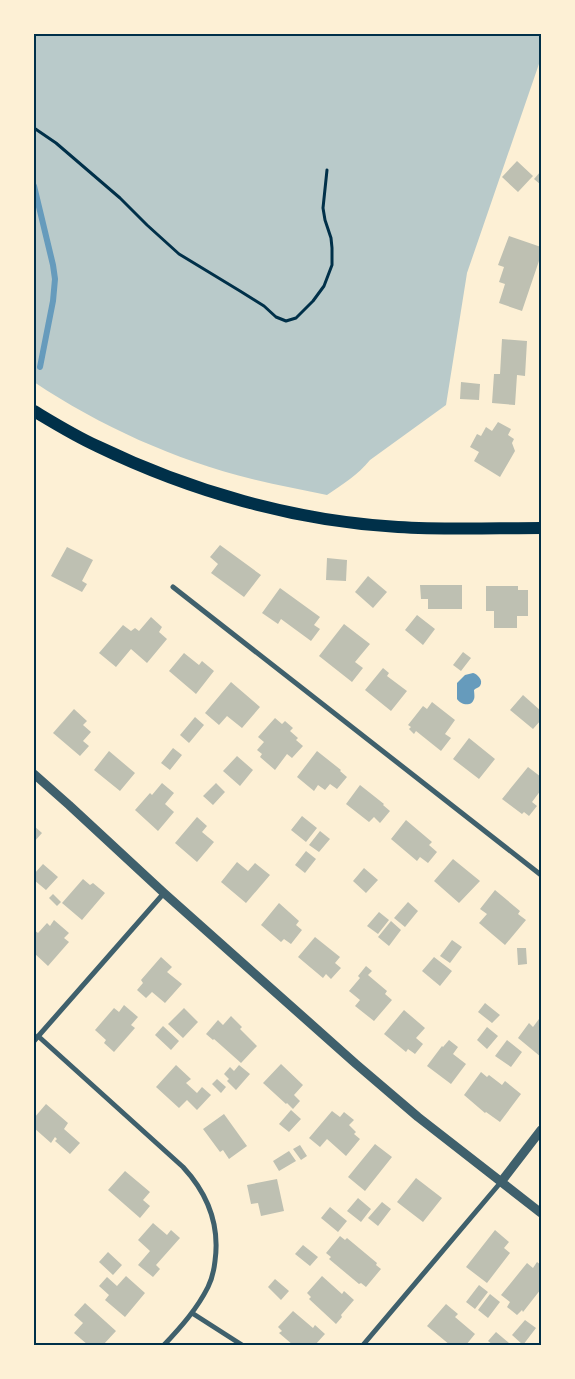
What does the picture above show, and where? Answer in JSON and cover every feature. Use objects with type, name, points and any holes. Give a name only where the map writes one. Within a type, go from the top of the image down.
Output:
[{"type":"main road","points":[[34,411],[87,441],[133,463],[196,487],[258,504],[319,517],[389,526],[422,528],[541,528]]},
{"type":"street","points":[[173,587],[541,875]]},
{"type":"street","points":[[34,774],[356,1064],[418,1117],[541,1213]]},
{"type":"street","points":[[34,1041],[164,893]]},
{"type":"street","points":[[38,1036],[183,1167],[203,1192],[216,1232],[215,1265],[209,1285],[192,1313],[164,1345]]},
{"type":"street","points":[[363,1345],[501,1182],[541,1130]]},
{"type":"street","points":[[192,1313],[242,1345]]},
{"type":"path","points":[[34,128],[56,143],[120,198],[179,254],[264,306],[276,317],[286,321],[296,318],[313,301],[324,286],[332,265],[331,238],[323,208],[327,170]]},
{"type":"shaded area","points":[[34,34],[541,34],[541,58],[467,273],[446,405],[370,460],[355,475],[327,495],[252,479],[167,452],[85,413],[34,382]]},
{"type":"water","points":[[473,673],[480,678],[481,684],[474,690],[473,702],[463,704],[457,699],[457,683],[465,675]]},
{"type":"building","points":[[517,161],[533,176],[518,192],[502,177]]},
{"type":"building","points":[[541,171],[541,185],[534,179]]},
{"type":"building","points":[[509,236],[541,247],[541,255],[522,311],[499,303],[505,284],[499,282],[504,267],[498,265]]},
{"type":"building","points":[[502,339],[527,341],[525,376],[517,375],[515,405],[492,403],[494,374],[500,374]]},
{"type":"building","points":[[461,382],[480,384],[479,400],[460,399]]},
{"type":"building","points":[[498,422],[511,429],[508,435],[514,439],[512,443],[515,451],[500,477],[474,461],[479,452],[470,447],[477,434],[481,436],[486,427],[492,431]]},
{"type":"building","points":[[220,545],[261,575],[244,597],[211,573],[218,564],[210,557]]},
{"type":"building","points":[[67,547],[93,560],[82,581],[87,584],[82,592],[51,576]]},
{"type":"building","points":[[327,558],[347,560],[346,581],[326,580]]},
{"type":"building","points":[[368,576],[387,592],[373,608],[355,592]]},
{"type":"building","points":[[420,585],[462,585],[462,609],[428,609],[428,599],[421,599]]},
{"type":"building","points":[[486,586],[518,586],[518,590],[528,590],[528,616],[517,616],[517,628],[494,628],[494,611],[486,611]]},
{"type":"building","points":[[280,588],[320,617],[314,625],[320,629],[311,641],[281,619],[278,624],[262,613]]},
{"type":"building","points":[[417,615],[435,629],[423,645],[405,630]]},
{"type":"building","points":[[151,617],[162,627],[159,632],[167,639],[147,663],[131,649],[116,667],[99,653],[123,625],[131,631],[135,628],[139,631]]},
{"type":"building","points":[[344,624],[370,644],[355,662],[363,668],[352,682],[319,656]]},
{"type":"building","points":[[463,652],[471,658],[461,671],[453,665]]},
{"type":"building","points":[[184,653],[199,665],[202,661],[214,671],[196,694],[169,671]]},
{"type":"building","points":[[383,668],[389,673],[387,676],[407,691],[391,711],[365,690]]},
{"type":"building","points":[[231,682],[260,707],[242,728],[227,716],[219,725],[205,713]]},
{"type":"building","points":[[523,695],[541,711],[541,720],[533,729],[510,710]]},
{"type":"building","points":[[432,702],[455,720],[445,734],[451,738],[441,751],[416,731],[414,734],[408,725],[423,706],[427,709]]},
{"type":"building","points":[[74,709],[87,721],[83,725],[91,732],[83,741],[89,746],[80,756],[53,733]]},
{"type":"building","points":[[195,717],[204,725],[189,743],[180,735]]},
{"type":"building","points":[[275,718],[282,724],[285,721],[293,728],[290,731],[303,746],[292,758],[287,754],[275,770],[260,757],[262,754],[257,750],[264,742],[258,737]]},
{"type":"building","points":[[469,738],[495,759],[479,779],[453,759]]},
{"type":"building","points":[[173,748],[182,755],[170,770],[161,763]]},
{"type":"building","points":[[109,751],[135,773],[120,791],[94,770]]},
{"type":"building","points":[[317,751],[347,777],[337,789],[330,784],[325,790],[318,785],[314,791],[297,777]]},
{"type":"building","points":[[237,756],[253,770],[240,786],[223,771]]},
{"type":"building","points":[[528,767],[541,777],[541,790],[532,802],[537,806],[529,816],[524,812],[522,814],[502,799]]},
{"type":"building","points":[[162,783],[174,793],[165,804],[174,812],[158,831],[135,810]]},
{"type":"building","points":[[216,783],[225,792],[213,805],[203,796]]},
{"type":"building","points":[[360,785],[390,811],[380,823],[374,817],[369,822],[346,804]]},
{"type":"building","points":[[302,816],[317,828],[306,842],[291,830]]},
{"type":"building","points":[[197,817],[207,826],[202,832],[214,842],[197,862],[175,843]]},
{"type":"building","points":[[406,820],[432,842],[429,845],[437,852],[428,863],[420,857],[417,861],[391,839]]},
{"type":"building","points":[[34,826],[42,833],[34,842]]},
{"type":"building","points":[[320,831],[330,839],[319,852],[309,845]]},
{"type":"building","points":[[306,851],[316,859],[305,873],[295,865]]},
{"type":"building","points":[[453,859],[480,881],[459,903],[434,881]]},
{"type":"building","points":[[237,862],[248,871],[255,863],[270,875],[246,903],[221,882]]},
{"type":"building","points":[[43,864],[58,877],[46,890],[34,880],[34,874]]},
{"type":"building","points":[[364,868],[378,880],[366,893],[353,881]]},
{"type":"building","points":[[83,879],[90,885],[93,883],[105,893],[82,920],[62,903]]},
{"type":"building","points":[[495,890],[520,911],[518,914],[526,920],[505,945],[479,923],[487,914],[480,909]]},
{"type":"building","points":[[53,894],[61,902],[57,906],[49,898]]},
{"type":"building","points":[[408,902],[418,911],[405,927],[394,918]]},
{"type":"building","points":[[279,903],[299,921],[296,925],[302,930],[291,944],[284,939],[281,942],[261,925]]},
{"type":"building","points":[[379,912],[389,920],[378,934],[367,926]]},
{"type":"building","points":[[54,920],[69,933],[64,938],[69,942],[48,966],[34,953],[34,930],[38,933],[47,923],[50,926]]},
{"type":"building","points":[[391,921],[401,930],[389,946],[378,937]]},
{"type":"building","points":[[315,937],[340,957],[335,963],[341,968],[331,979],[326,974],[323,978],[298,957]]},
{"type":"building","points":[[452,940],[462,947],[450,963],[440,956]]},
{"type":"building","points":[[517,948],[526,948],[527,964],[518,965]]},
{"type":"building","points":[[161,957],[172,967],[167,972],[182,984],[165,1003],[152,992],[146,998],[137,990],[143,983],[141,980]]},
{"type":"building","points":[[434,957],[452,971],[440,986],[422,971]]},
{"type":"building","points":[[366,966],[372,971],[368,975],[387,991],[385,994],[392,1000],[374,1021],[355,1006],[360,1000],[349,991],[360,978],[358,976]]},
{"type":"building","points":[[485,1003],[500,1015],[492,1023],[478,1012]]},
{"type":"building","points":[[124,1005],[138,1017],[131,1025],[135,1028],[114,1052],[104,1043],[106,1040],[95,1030],[114,1008],[119,1012]]},
{"type":"building","points":[[184,1008],[198,1022],[183,1038],[168,1024]]},
{"type":"building","points":[[404,1010],[425,1028],[416,1038],[423,1044],[415,1054],[408,1049],[406,1052],[384,1034]]},
{"type":"building","points":[[231,1016],[242,1027],[240,1029],[257,1046],[241,1063],[206,1034],[218,1020],[223,1025]]},
{"type":"building","points":[[539,1019],[541,1021],[541,1057],[518,1038],[529,1023],[533,1027]]},
{"type":"building","points":[[163,1026],[179,1041],[171,1050],[155,1035]]},
{"type":"building","points":[[487,1027],[498,1036],[487,1049],[477,1040]]},
{"type":"building","points":[[449,1040],[458,1047],[453,1054],[466,1064],[451,1084],[427,1066]]},
{"type":"building","points":[[507,1040],[522,1052],[511,1067],[495,1056]]},
{"type":"building","points":[[281,1064],[303,1085],[294,1095],[300,1101],[293,1109],[263,1083]]},
{"type":"building","points":[[176,1065],[191,1079],[186,1083],[197,1093],[202,1087],[211,1095],[197,1110],[187,1100],[179,1108],[156,1087]]},
{"type":"building","points":[[239,1065],[250,1074],[236,1090],[227,1081],[229,1079],[224,1074],[230,1067],[234,1071]]},
{"type":"building","points":[[481,1072],[487,1077],[489,1075],[502,1085],[505,1081],[521,1094],[500,1122],[485,1113],[464,1095]]},
{"type":"building","points":[[217,1079],[226,1087],[221,1093],[212,1084]]},
{"type":"building","points":[[46,1104],[68,1123],[64,1129],[80,1143],[70,1154],[55,1141],[57,1139],[55,1137],[51,1143],[34,1128],[34,1118]]},
{"type":"building","points":[[291,1110],[301,1119],[289,1132],[279,1124]]},
{"type":"building","points":[[332,1111],[340,1117],[344,1112],[354,1120],[349,1125],[356,1132],[354,1134],[360,1139],[346,1156],[327,1139],[320,1147],[309,1138]]},
{"type":"building","points":[[224,1114],[247,1146],[229,1159],[223,1150],[220,1152],[203,1129]]},
{"type":"building","points":[[375,1144],[392,1157],[365,1191],[348,1177]]},
{"type":"building","points":[[300,1145],[307,1156],[301,1160],[293,1149]]},
{"type":"building","points":[[289,1151],[296,1161],[279,1171],[273,1161]]},
{"type":"building","points":[[125,1171],[150,1192],[143,1200],[150,1206],[140,1218],[108,1190]]},
{"type":"building","points":[[416,1178],[442,1198],[423,1222],[397,1202]]},
{"type":"building","points":[[277,1179],[284,1211],[261,1216],[258,1203],[251,1204],[247,1185]]},
{"type":"building","points":[[358,1198],[371,1209],[361,1222],[347,1211]]},
{"type":"building","points":[[382,1202],[391,1209],[378,1226],[368,1218]]},
{"type":"building","points":[[330,1207],[347,1221],[338,1232],[321,1218]]},
{"type":"building","points":[[153,1223],[167,1235],[171,1230],[180,1238],[156,1265],[160,1269],[153,1277],[138,1265],[150,1251],[138,1240]]},
{"type":"building","points":[[495,1230],[509,1242],[504,1248],[510,1253],[487,1283],[466,1267]]},
{"type":"building","points":[[340,1236],[345,1240],[347,1238],[377,1263],[376,1265],[381,1269],[366,1287],[361,1283],[359,1284],[329,1259],[331,1257],[326,1253]]},
{"type":"building","points":[[303,1245],[318,1257],[310,1266],[295,1254]]},
{"type":"building","points":[[108,1252],[122,1265],[113,1275],[99,1262]]},
{"type":"building","points":[[537,1262],[541,1265],[541,1289],[523,1312],[522,1310],[517,1315],[507,1307],[510,1302],[501,1295],[527,1263],[533,1268]]},
{"type":"building","points":[[126,1276],[145,1293],[125,1317],[105,1300],[109,1295],[99,1286],[107,1277],[117,1286]]},
{"type":"building","points":[[322,1276],[342,1294],[344,1291],[354,1300],[336,1324],[309,1299],[311,1297],[307,1293]]},
{"type":"building","points":[[275,1279],[289,1291],[281,1300],[268,1287]]},
{"type":"building","points":[[479,1285],[488,1292],[475,1309],[466,1302]]},
{"type":"building","points":[[490,1294],[500,1302],[488,1318],[478,1310]]},
{"type":"building","points":[[85,1303],[116,1331],[103,1345],[88,1345],[74,1333],[83,1323],[74,1315]]},
{"type":"building","points":[[446,1304],[458,1314],[455,1317],[475,1334],[466,1345],[450,1345],[427,1326]]},
{"type":"building","points":[[293,1311],[313,1328],[315,1325],[325,1334],[315,1345],[293,1345],[279,1333],[282,1331],[278,1327]]},
{"type":"building","points":[[525,1320],[536,1328],[523,1345],[512,1335]]},
{"type":"building","points":[[496,1332],[509,1343],[508,1345],[493,1345],[488,1341]]},
{"type":"waterway","points":[[34,186],[55,279],[53,301],[40,367]]}]
